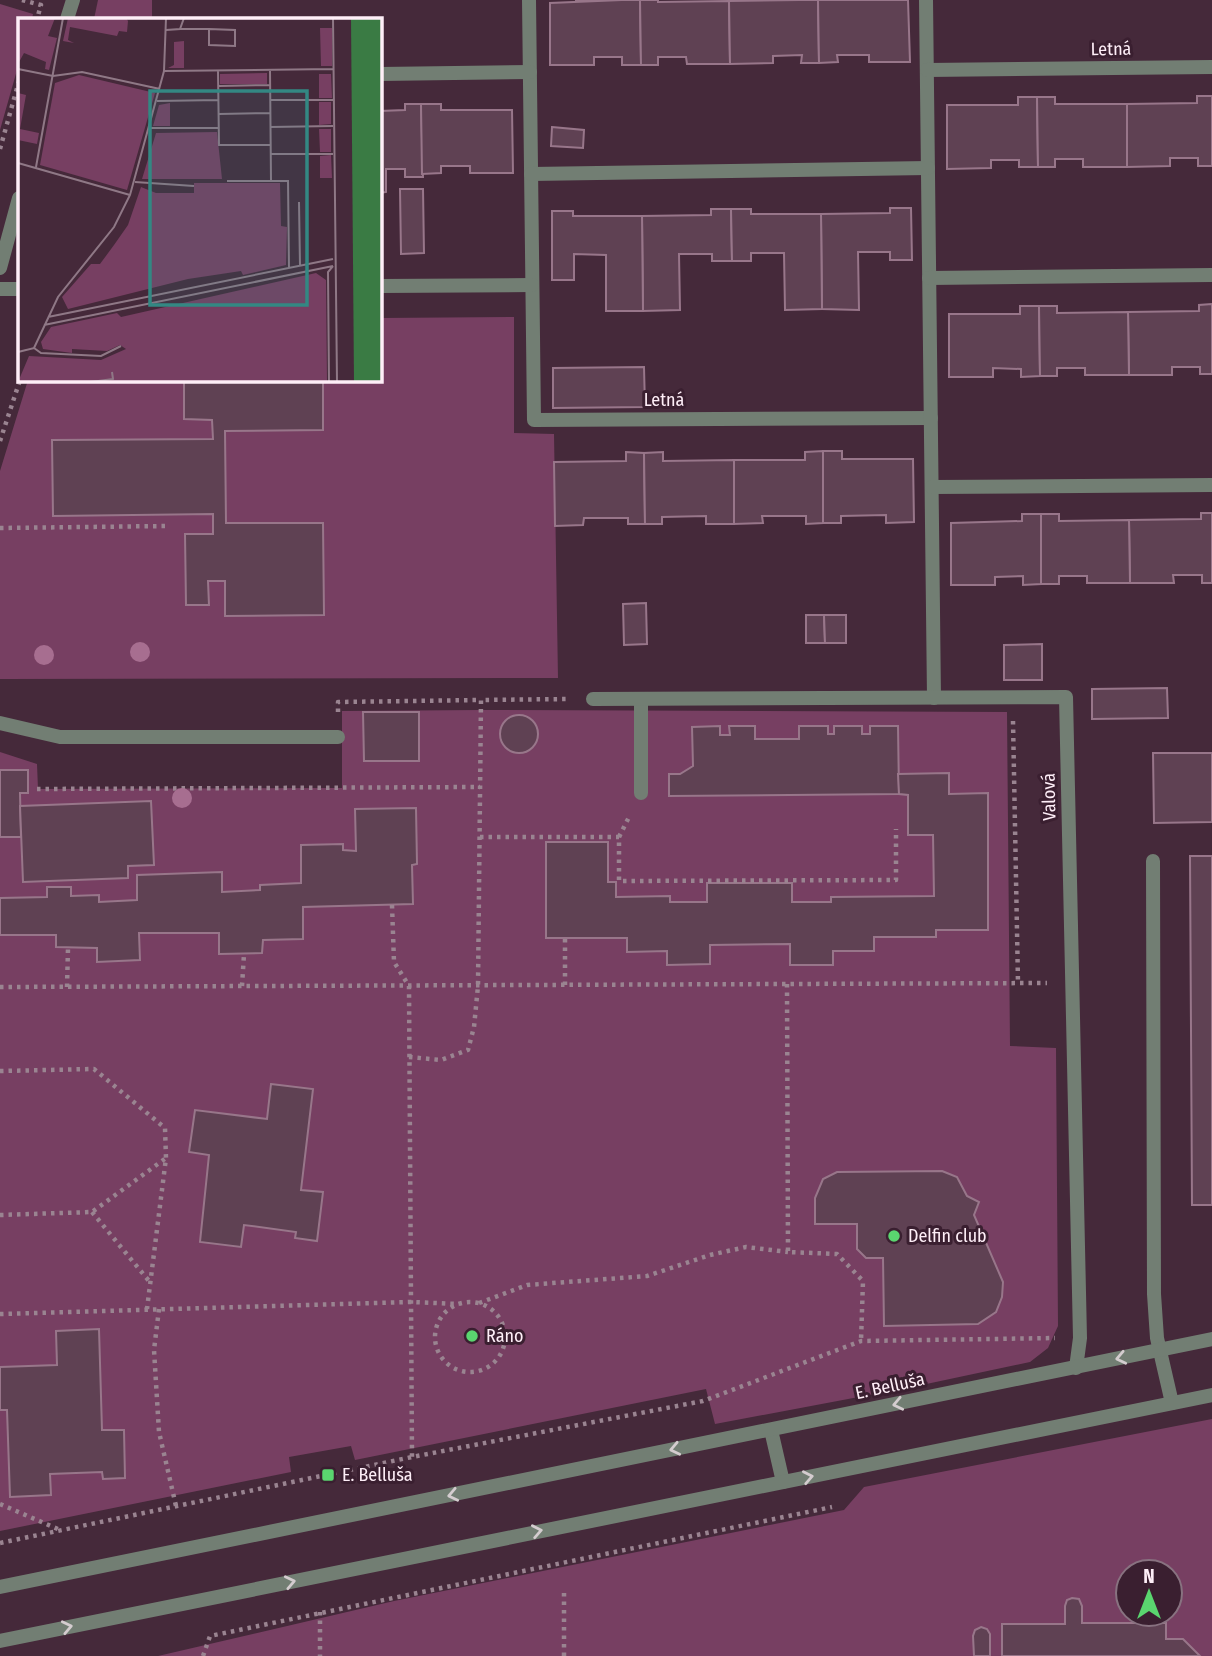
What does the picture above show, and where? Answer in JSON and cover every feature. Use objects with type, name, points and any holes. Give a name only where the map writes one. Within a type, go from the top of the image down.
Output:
[{"type":"street","points":[[68,18],[72,0]]},
{"type":"street","name":"Letná","points":[[529,0],[534,421],[931,418]]},
{"type":"street","points":[[926,0],[934,698]]},
{"type":"street","name":"Letná","points":[[927,70],[1212,67]]},
{"type":"street","points":[[382,74],[530,72]]},
{"type":"street","points":[[531,174],[928,168]]},
{"type":"street","points":[[0,268],[18,202]]},
{"type":"street","points":[[929,278],[1212,275]]},
{"type":"street","points":[[382,286],[532,285]]},
{"type":"street","points":[[0,289],[18,289]]},
{"type":"street","points":[[932,487],[1212,485]]},
{"type":"street","name":"Valová","points":[[593,699],[1066,697],[1080,1338],[1076,1368]]},
{"type":"street","points":[[641,699],[641,793]]},
{"type":"street","points":[[0,723],[60,737],[338,737]]},
{"type":"street","points":[[1153,862],[1154,1294],[1159,1350],[1172,1403]]},
{"type":"street","name":"E. Belluša","points":[[0,1587],[1212,1339]]},
{"type":"street","points":[[0,1641],[1212,1395]]},
{"type":"street","points":[[771,1430],[783,1482]]},
{"type":"path","points":[[22,0],[41,5],[37,18]]},
{"type":"path","points":[[0,149],[18,85]]},
{"type":"path","points":[[0,442],[18,382]]},
{"type":"path","points":[[0,528],[167,526]]},
{"type":"path","points":[[1013,697],[1018,983]]},
{"type":"path","points":[[338,737],[338,702],[593,699]]},
{"type":"path","points":[[409,1057],[441,1060],[468,1050],[474,1027],[478,985],[481,700]]},
{"type":"path","points":[[37,789],[481,787]]},
{"type":"path","points":[[480,837],[619,837],[619,881],[896,880],[896,829]]},
{"type":"path","points":[[392,905],[394,962],[409,985],[412,1457]]},
{"type":"path","points":[[565,938],[565,985]]},
{"type":"path","points":[[67,987],[68,948]]},
{"type":"path","points":[[242,986],[244,954]]},
{"type":"path","points":[[0,987],[1072,982]]},
{"type":"path","points":[[787,984],[788,1252]]},
{"type":"path","points":[[0,1071],[94,1069],[165,1128],[166,1158],[147,1309]]},
{"type":"path","points":[[0,1215],[92,1212],[166,1158]]},
{"type":"path","points":[[92,1212],[150,1281]]},
{"type":"path","points":[[0,1314],[411,1302],[479,1303],[527,1285],[647,1276],[710,1255],[746,1247],[837,1254],[863,1281],[861,1341]]},
{"type":"path","points":[[459,1304],[449,1309],[441,1318],[436,1328],[435,1340],[444,1361],[453,1368],[476,1371],[488,1367],[496,1359],[505,1338],[498,1316],[479,1303]]},
{"type":"path","points":[[159,1309],[154,1350],[159,1432],[176,1506]]},
{"type":"path","points":[[0,1542],[412,1457],[703,1401],[861,1341],[1080,1338]]},
{"type":"path","points":[[0,1504],[60,1530]]},
{"type":"path","points":[[203,1656],[210,1636],[832,1507]]},
{"type":"path","points":[[564,1591],[564,1656]]},
{"type":"path","points":[[320,1612],[320,1656]]},
{"type":"shaded area","points":[[98,0],[152,0],[152,18],[94,18]]},
{"type":"shaded area","points":[[0,4],[33,14],[32,18],[18,18],[18,67],[0,130]]},
{"type":"shaded area","points":[[514,317],[514,433],[554,434],[558,678],[0,679],[0,471],[27,382],[382,382],[382,318]]},
{"type":"shaded area","points":[[342,711],[1007,712],[1010,1046],[1056,1048],[1058,1326],[1048,1348],[1030,1362],[715,1424],[706,1389],[355,1460],[351,1446],[289,1457],[291,1472],[0,1531],[0,752],[37,764],[38,789],[342,788]]},
{"type":"shaded area","points":[[1212,1419],[1212,1656],[158,1656],[394,1601],[844,1510],[864,1487]]},
{"type":"building","points":[[576,0],[604,0],[576,2]]},
{"type":"building","points":[[640,0],[641,65],[622,65],[622,57],[594,57],[594,65],[550,65],[550,3]]},
{"type":"building","points":[[640,0],[729,1],[730,64],[687,64],[686,57],[658,57],[658,65],[641,65]]},
{"type":"building","points":[[818,0],[819,63],[801,63],[802,55],[773,56],[773,63],[730,64],[729,1]]},
{"type":"building","points":[[818,0],[908,0],[910,62],[869,62],[869,55],[837,55],[838,62],[819,63]]},
{"type":"building","points":[[1197,96],[1212,96],[1212,166],[1198,166],[1198,158],[1170,158],[1170,166],[1127,167],[1127,104],[1197,103]]},
{"type":"building","points":[[1018,97],[1037,97],[1038,167],[1019,167],[1019,160],[991,160],[991,168],[947,169],[947,105],[1018,105]]},
{"type":"building","points":[[1037,97],[1055,97],[1055,104],[1127,104],[1127,167],[1083,167],[1083,159],[1055,159],[1055,167],[1038,167]]},
{"type":"building","points":[[405,104],[421,104],[423,177],[405,177],[405,169],[386,169],[386,192],[382,193],[382,111],[405,110]]},
{"type":"building","points":[[421,104],[441,104],[441,110],[512,110],[513,173],[470,173],[470,166],[441,166],[441,173],[422,174]]},
{"type":"building","points":[[552,127],[584,130],[583,148],[551,146]]},
{"type":"building","points":[[400,189],[423,189],[424,253],[401,254]]},
{"type":"building","points":[[890,208],[911,208],[912,260],[890,260],[890,252],[858,252],[859,310],[822,309],[821,214],[890,213]]},
{"type":"building","points":[[711,209],[731,209],[732,261],[712,261],[712,254],[679,254],[680,310],[643,311],[642,216],[711,215]]},
{"type":"building","points":[[731,209],[751,209],[751,214],[821,214],[822,309],[785,310],[784,253],[751,253],[751,261],[732,261]]},
{"type":"building","points":[[552,211],[573,211],[573,216],[642,216],[643,311],[606,311],[606,255],[574,254],[574,280],[552,280]]},
{"type":"building","points":[[1212,304],[1212,374],[1200,374],[1200,367],[1172,367],[1172,375],[1129,375],[1128,312],[1199,311],[1199,305]]},
{"type":"building","points":[[1020,306],[1039,306],[1040,376],[1021,377],[1021,369],[993,368],[993,377],[949,377],[949,314],[1020,314]]},
{"type":"building","points":[[1039,306],[1057,306],[1057,313],[1128,312],[1129,375],[1085,375],[1085,368],[1057,368],[1057,376],[1040,376]]},
{"type":"building","points":[[644,367],[645,407],[553,408],[553,368]]},
{"type":"building","points":[[184,382],[323,382],[323,430],[225,431],[226,523],[323,523],[324,615],[225,616],[225,581],[208,581],[209,605],[186,605],[185,534],[213,534],[213,514],[53,516],[52,440],[213,439],[212,420],[184,419]]},
{"type":"building","points":[[823,451],[823,523],[806,524],[806,516],[762,516],[763,523],[734,524],[734,460],[805,460],[805,452]]},
{"type":"building","points":[[823,451],[842,451],[842,459],[913,459],[914,522],[886,523],[886,515],[841,516],[841,523],[823,523]]},
{"type":"building","points":[[626,452],[644,453],[645,524],[628,524],[628,518],[584,518],[583,525],[555,526],[554,462],[626,461]]},
{"type":"building","points":[[663,452],[663,461],[734,460],[734,524],[706,524],[706,516],[662,517],[662,524],[645,524],[644,453]]},
{"type":"building","points":[[1201,513],[1212,513],[1212,583],[1202,583],[1202,575],[1173,575],[1174,583],[1130,583],[1129,520],[1201,519]]},
{"type":"building","points":[[1022,514],[1041,514],[1041,584],[1023,585],[1023,576],[995,577],[995,585],[951,585],[951,523],[1022,521]]},
{"type":"building","points":[[1041,514],[1059,514],[1059,521],[1129,520],[1130,583],[1087,583],[1087,576],[1059,576],[1059,584],[1041,584]]},
{"type":"building","points":[[646,603],[647,644],[624,645],[623,604]]},
{"type":"building","points":[[806,615],[824,615],[825,643],[806,643]]},
{"type":"building","points":[[824,615],[846,615],[846,643],[825,643]]},
{"type":"building","points":[[1042,644],[1042,680],[1004,680],[1004,645]]},
{"type":"building","points":[[1167,688],[1168,718],[1092,719],[1092,689]]},
{"type":"building","points":[[363,712],[419,712],[419,761],[364,761]]},
{"type":"building","points":[[519,715],[533,720],[538,734],[533,748],[519,753],[505,748],[500,734],[505,720]]},
{"type":"building","points":[[720,726],[720,735],[730,735],[729,726],[755,726],[755,739],[799,739],[799,726],[828,726],[828,734],[834,734],[834,726],[862,726],[862,734],[870,734],[870,726],[898,726],[899,794],[669,796],[669,774],[680,774],[693,766],[692,727]]},
{"type":"building","points":[[1153,753],[1212,753],[1212,822],[1154,823]]},
{"type":"building","points":[[0,770],[28,770],[28,793],[20,793],[21,837],[0,837]]},
{"type":"building","points":[[949,773],[949,794],[988,793],[988,930],[936,930],[936,937],[874,937],[874,951],[833,951],[833,965],[790,965],[790,944],[710,945],[710,964],[667,965],[667,951],[627,952],[627,938],[546,938],[546,842],[608,842],[608,882],[616,882],[616,897],[670,896],[670,902],[707,902],[707,883],[792,883],[792,902],[831,902],[831,897],[934,896],[933,835],[908,835],[908,795],[899,794],[898,774]]},
{"type":"building","points":[[151,801],[154,865],[128,866],[128,878],[23,882],[20,806]]},
{"type":"building","points":[[416,808],[417,864],[412,865],[413,904],[303,907],[303,939],[263,940],[262,953],[219,954],[219,933],[139,933],[140,960],[97,962],[97,948],[56,947],[56,935],[0,935],[0,898],[47,897],[47,887],[71,887],[71,896],[99,895],[99,902],[137,900],[137,875],[222,872],[222,892],[260,890],[260,885],[301,883],[301,845],[343,844],[343,850],[356,851],[355,809]]},
{"type":"building","points":[[1190,856],[1212,856],[1212,1205],[1192,1205]]},
{"type":"building","points":[[271,1084],[313,1089],[301,1190],[323,1192],[317,1241],[295,1238],[296,1232],[244,1225],[241,1247],[200,1242],[209,1155],[189,1152],[195,1110],[267,1119]]},
{"type":"building","points":[[942,1171],[957,1177],[967,1196],[979,1202],[974,1215],[1003,1282],[1002,1297],[996,1312],[978,1324],[884,1326],[883,1258],[866,1258],[857,1249],[857,1224],[815,1224],[815,1198],[823,1179],[837,1172]]},
{"type":"building","points":[[99,1329],[102,1430],[124,1430],[125,1478],[103,1479],[102,1472],[50,1474],[51,1495],[10,1497],[7,1410],[0,1410],[0,1367],[57,1365],[56,1331]]},
{"type":"building","points":[[1079,1599],[1082,1606],[1082,1623],[1114,1623],[1114,1628],[1166,1628],[1166,1639],[1183,1639],[1200,1656],[1002,1656],[1002,1624],[1065,1624],[1067,1600]]},
{"type":"building","points":[[981,1627],[987,1629],[990,1634],[990,1656],[974,1656],[973,1636],[975,1630]]},
{"type":"place","name":"Delfin club","points":[[894,1236]]},
{"type":"place","name":"Ráno","points":[[472,1336]]},
{"type":"place","name":"E. Belluša","points":[[328,1475]]}]
